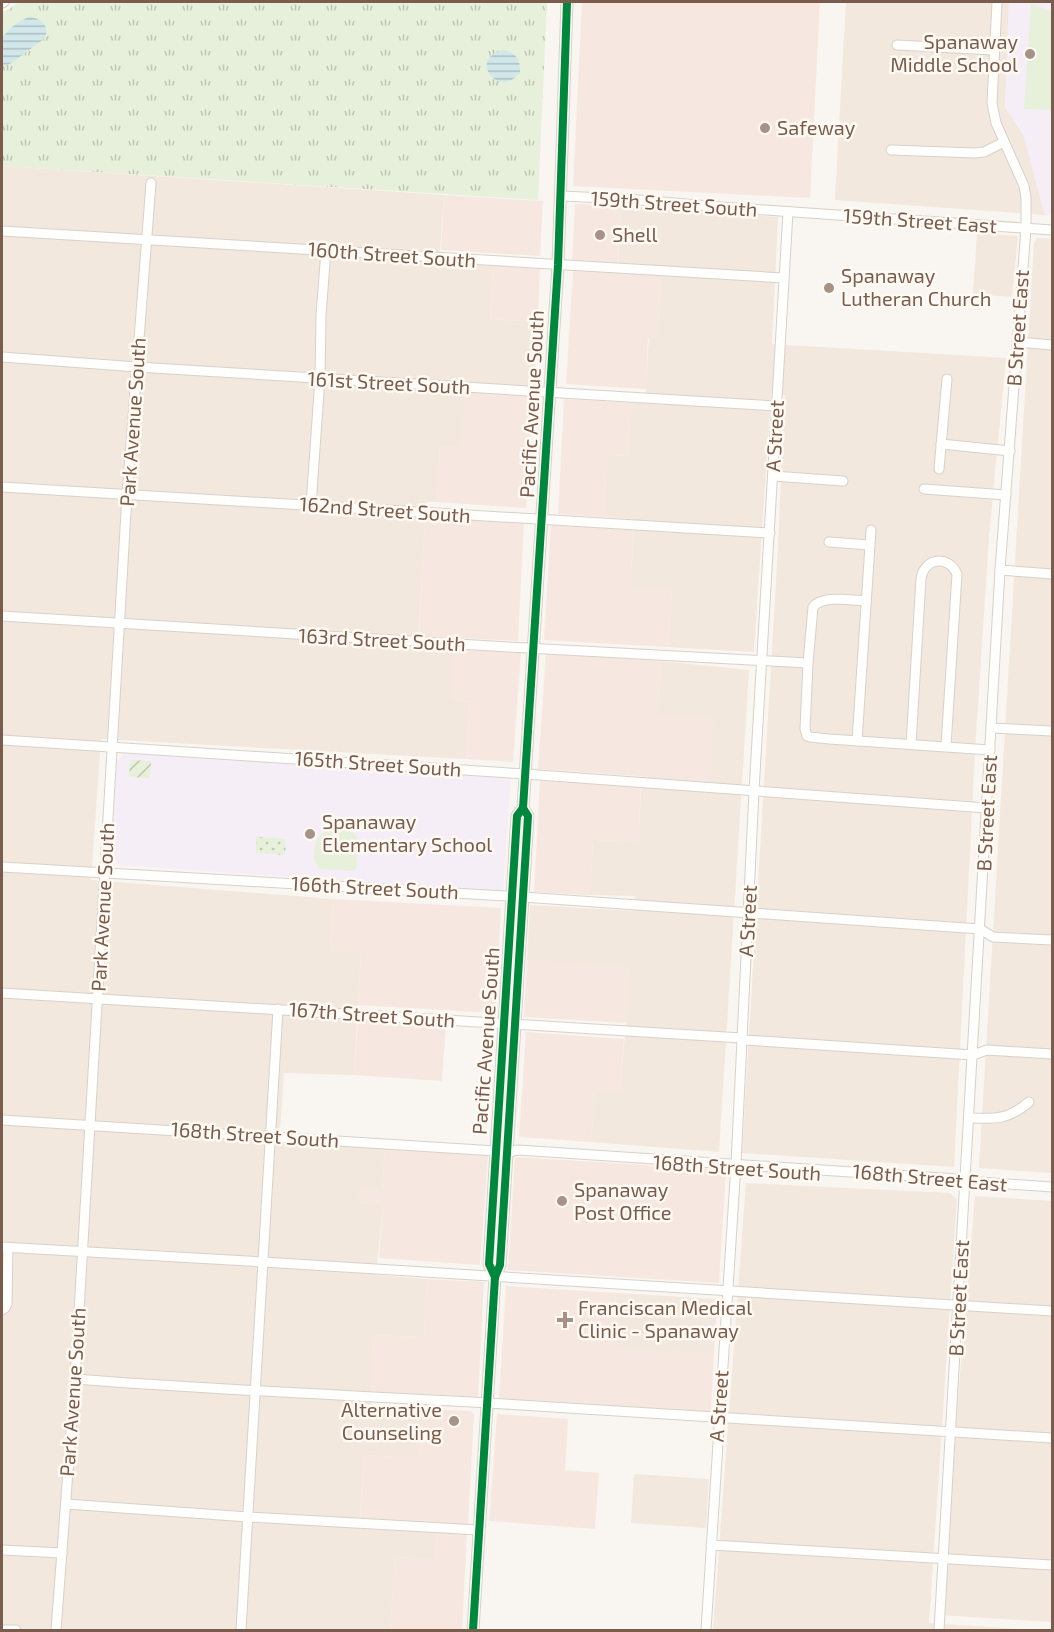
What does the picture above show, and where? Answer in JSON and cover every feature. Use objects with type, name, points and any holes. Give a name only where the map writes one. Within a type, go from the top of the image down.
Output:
[{"type":"main road","name":"Pacific Avenue South","points":[[495,1277],[489,1264],[496,1151],[509,1024],[518,897],[528,816],[523,808],[558,265],[567,2]]},
{"type":"main road","name":"Pacific Avenue South","points":[[473,1630],[495,1277],[500,1265],[508,1152],[509,1024]]},
{"type":"street","name":"B Street East","points":[[939,1630],[1000,570],[1026,228],[1024,186],[996,123],[992,103],[997,2]]},
{"type":"street","points":[[897,45],[994,50]]},
{"type":"street","points":[[891,150],[975,153],[984,152],[1004,142]]},
{"type":"street","name":"Park Avenue South","points":[[56,1630],[75,1379],[127,495],[151,183]]},
{"type":"street","name":"159th Street South","points":[[561,196],[788,212]]},
{"type":"street","name":"159th Street East","points":[[788,212],[1053,230]]},
{"type":"street","name":"A Street","points":[[706,1630],[726,1292],[736,1166],[754,791],[788,212]]},
{"type":"street","name":"160th Street South","points":[[2,231],[783,278]]},
{"type":"street","points":[[311,506],[326,250]]},
{"type":"street","points":[[1017,342],[1053,345]]},
{"type":"street","name":"161st Street South","points":[[2,357],[776,406]]},
{"type":"street","points":[[939,469],[947,379]]},
{"type":"street","points":[[941,444],[1010,451]]},
{"type":"street","points":[[773,476],[843,481]]},
{"type":"street","name":"162nd Street South","points":[[2,487],[770,533]]},
{"type":"street","points":[[924,489],[1006,495]]},
{"type":"street","points":[[857,741],[871,530]]},
{"type":"street","points":[[829,542],[869,545]]},
{"type":"street","points":[[911,744],[921,579],[924,567],[939,561],[950,564],[956,569],[957,574],[946,746]]},
{"type":"street","points":[[1000,570],[1053,574]]},
{"type":"street","points":[[866,601],[826,599],[813,607],[808,663],[806,733],[810,737],[990,750]]},
{"type":"street","name":"163rd Street South","points":[[2,616],[808,663]]},
{"type":"street","points":[[991,728],[1053,731]]},
{"type":"street","name":"165th Street South","points":[[2,740],[525,774],[987,808]]},
{"type":"street","name":"166th Street South","points":[[2,867],[748,912],[980,929],[993,937],[1053,940]]},
{"type":"street","name":"167th Street South","points":[[2,993],[742,1038],[973,1055],[987,1050],[1053,1054]]},
{"type":"street","points":[[241,1630],[278,1009]]},
{"type":"street","points":[[970,1118],[998,1119],[1029,1102]]},
{"type":"street","name":"168th Street South","points":[[2,1120],[508,1152],[542,1151],[736,1166]]},
{"type":"street","name":"168th Street East","points":[[736,1166],[957,1179],[1053,1188]]},
{"type":"street","points":[[2,1310],[7,1304],[5,1248],[1053,1311]]},
{"type":"street","points":[[75,1379],[255,1392],[487,1403],[1053,1438]]},
{"type":"street","points":[[66,1504],[479,1530]]},
{"type":"street","points":[[711,1545],[1053,1565]]},
{"type":"street","points":[[2,1550],[63,1553]]},
{"type":"street","points":[[2,1630],[16,1630]]},
{"type":"shaded area","points":[[582,2],[820,2],[810,198],[573,186]]},
{"type":"shaded area","points":[[846,2],[1009,2],[1005,107],[1024,136],[1045,215],[835,200]]},
{"type":"shaded area","name":"Spanaway Middle School","points":[[1009,2],[1052,2],[1052,215],[1045,215],[1024,136],[1005,107]]},
{"type":"shaded area","points":[[2,166],[444,195],[439,262],[493,265],[490,319],[538,322],[533,394],[461,447],[440,446],[437,502],[426,502],[418,645],[454,648],[451,700],[470,702],[466,759],[101,739],[91,880],[333,899],[330,950],[361,952],[354,1075],[284,1073],[279,1144],[385,1148],[382,1189],[360,1188],[358,1202],[383,1204],[376,1275],[427,1279],[424,1337],[374,1335],[371,1407],[423,1409],[419,1458],[364,1455],[359,1529],[437,1532],[435,1559],[395,1557],[390,1630],[2,1630]]},
{"type":"shaded area","points":[[444,195],[543,201],[540,256],[441,250]]},
{"type":"shaded area","points":[[575,204],[621,206],[618,263],[572,261]]},
{"type":"shaded area","points":[[621,206],[778,217],[772,344],[1006,358],[989,536],[975,752],[954,1167],[742,1153],[785,395],[771,394],[754,652],[668,647],[672,590],[630,588],[635,519],[604,517],[607,455],[628,456],[631,403],[645,403],[649,337],[657,337],[661,275],[618,273]]},
{"type":"shaded area","points":[[977,233],[1018,236],[1012,297],[973,294]]},
{"type":"shaded area","points":[[1037,238],[1052,239],[1052,1173],[979,1168],[1034,243]]},
{"type":"shaded area","points":[[493,265],[540,267],[538,322],[490,319]]},
{"type":"shaded area","points":[[573,270],[661,275],[657,338],[648,338],[646,389],[566,384]]},
{"type":"shaded area","points":[[464,390],[533,394],[526,508],[437,502],[440,446],[461,447]]},
{"type":"shaded area","points":[[564,399],[631,403],[628,456],[607,455],[604,517],[558,514]]},
{"type":"shaded area","points":[[425,517],[524,522],[518,641],[419,636]]},
{"type":"shaded area","points":[[551,524],[634,529],[630,587],[672,590],[668,647],[544,640]]},
{"type":"shaded area","points":[[454,648],[521,653],[513,762],[466,759],[470,702],[450,700]]},
{"type":"shaded area","points":[[546,653],[661,661],[657,715],[714,719],[710,781],[538,769]]},
{"type":"shaded area","points":[[661,661],[749,670],[719,1152],[591,1142],[595,1090],[620,1091],[626,1023],[527,960],[530,905],[633,911],[635,896],[590,895],[593,840],[638,842],[642,776],[710,781],[657,715]]},
{"type":"shaded area","name":"Spanaway Elementary School","points":[[125,753],[511,777],[503,892],[119,865],[112,857],[115,785],[117,761]]},
{"type":"shaded area","points":[[540,781],[641,786],[638,842],[593,840],[590,895],[534,892]]},
{"type":"shaded area","points":[[333,899],[501,908],[495,1013],[358,1005],[361,953],[330,950]]},
{"type":"shaded area","points":[[527,960],[630,966],[626,1023],[524,1017]]},
{"type":"shaded area","points":[[358,1018],[446,1024],[442,1081],[354,1075]]},
{"type":"shaded area","points":[[526,1032],[624,1039],[620,1092],[595,1090],[591,1142],[519,1137]]},
{"type":"shaded area","points":[[385,1148],[488,1156],[480,1265],[379,1258],[383,1204],[358,1202],[360,1187],[382,1189]]},
{"type":"shaded area","points":[[515,1157],[726,1170],[719,1283],[508,1270]]},
{"type":"shaded area","points":[[746,1183],[950,1193],[957,1199],[929,1623],[1034,1630],[713,1630]]},
{"type":"shaded area","points":[[975,1196],[1052,1201],[1052,1622],[940,1615]]},
{"type":"shaded area","points":[[427,1279],[484,1282],[478,1397],[371,1392],[374,1335],[424,1337]]},
{"type":"shaded area","points":[[506,1286],[616,1293],[613,1347],[714,1354],[711,1412],[499,1399]]},
{"type":"shaded area","points":[[616,1293],[717,1299],[714,1354],[613,1348]]},
{"type":"shaded area","points":[[423,1409],[471,1411],[474,1415],[468,1525],[360,1519],[364,1455],[419,1458]]},
{"type":"shaded area","points":[[497,1414],[568,1419],[565,1470],[599,1473],[595,1529],[489,1521]]},
{"type":"shaded area","points":[[634,1474],[709,1479],[706,1528],[631,1523]]},
{"type":"shaded area","points":[[437,1532],[467,1534],[462,1630],[390,1630],[395,1557],[435,1559]]},
{"type":"green space","points":[[19,2],[547,2],[538,200],[2,166],[2,12]]},
{"type":"green space","points":[[1031,4],[1052,11],[1052,110],[1024,109]]},
{"type":"green space","points":[[130,760],[151,761],[150,778],[129,777]]},
{"type":"green space","points":[[340,827],[351,831],[358,839],[356,869],[353,871],[320,869],[314,854],[318,838],[326,831]]},
{"type":"green space","points":[[256,837],[286,839],[285,855],[256,853]]},
{"type":"water","points":[[29,17],[38,19],[44,24],[46,35],[44,39],[10,64],[2,65],[2,39],[14,26]]},
{"type":"water","points":[[503,50],[514,55],[518,61],[520,73],[511,80],[503,82],[495,80],[487,68],[488,61],[493,54]]},
{"type":"cycle path","points":[[495,1277],[489,1264],[517,816],[523,808],[558,265],[567,2]]},
{"type":"cycle path","points":[[473,1630],[495,1277],[500,1265],[528,816],[523,808]]},
{"type":"place","name":"Spanaway Middle School","points":[[1030,54]]},
{"type":"place","name":"Safeway","points":[[765,128]]},
{"type":"place","name":"Shell","points":[[600,235]]},
{"type":"place","name":"Spanaway Lutheran Church","points":[[829,288]]},
{"type":"place","name":"Spanaway Elementary School","points":[[310,834]]},
{"type":"place","name":"Spanaway Post Office","points":[[562,1201]]},
{"type":"place","name":"Franciscan Medical Clinic - Spanaway","points":[[565,1320]]},
{"type":"place","name":"Alternative Counseling","points":[[454,1421]]}]
